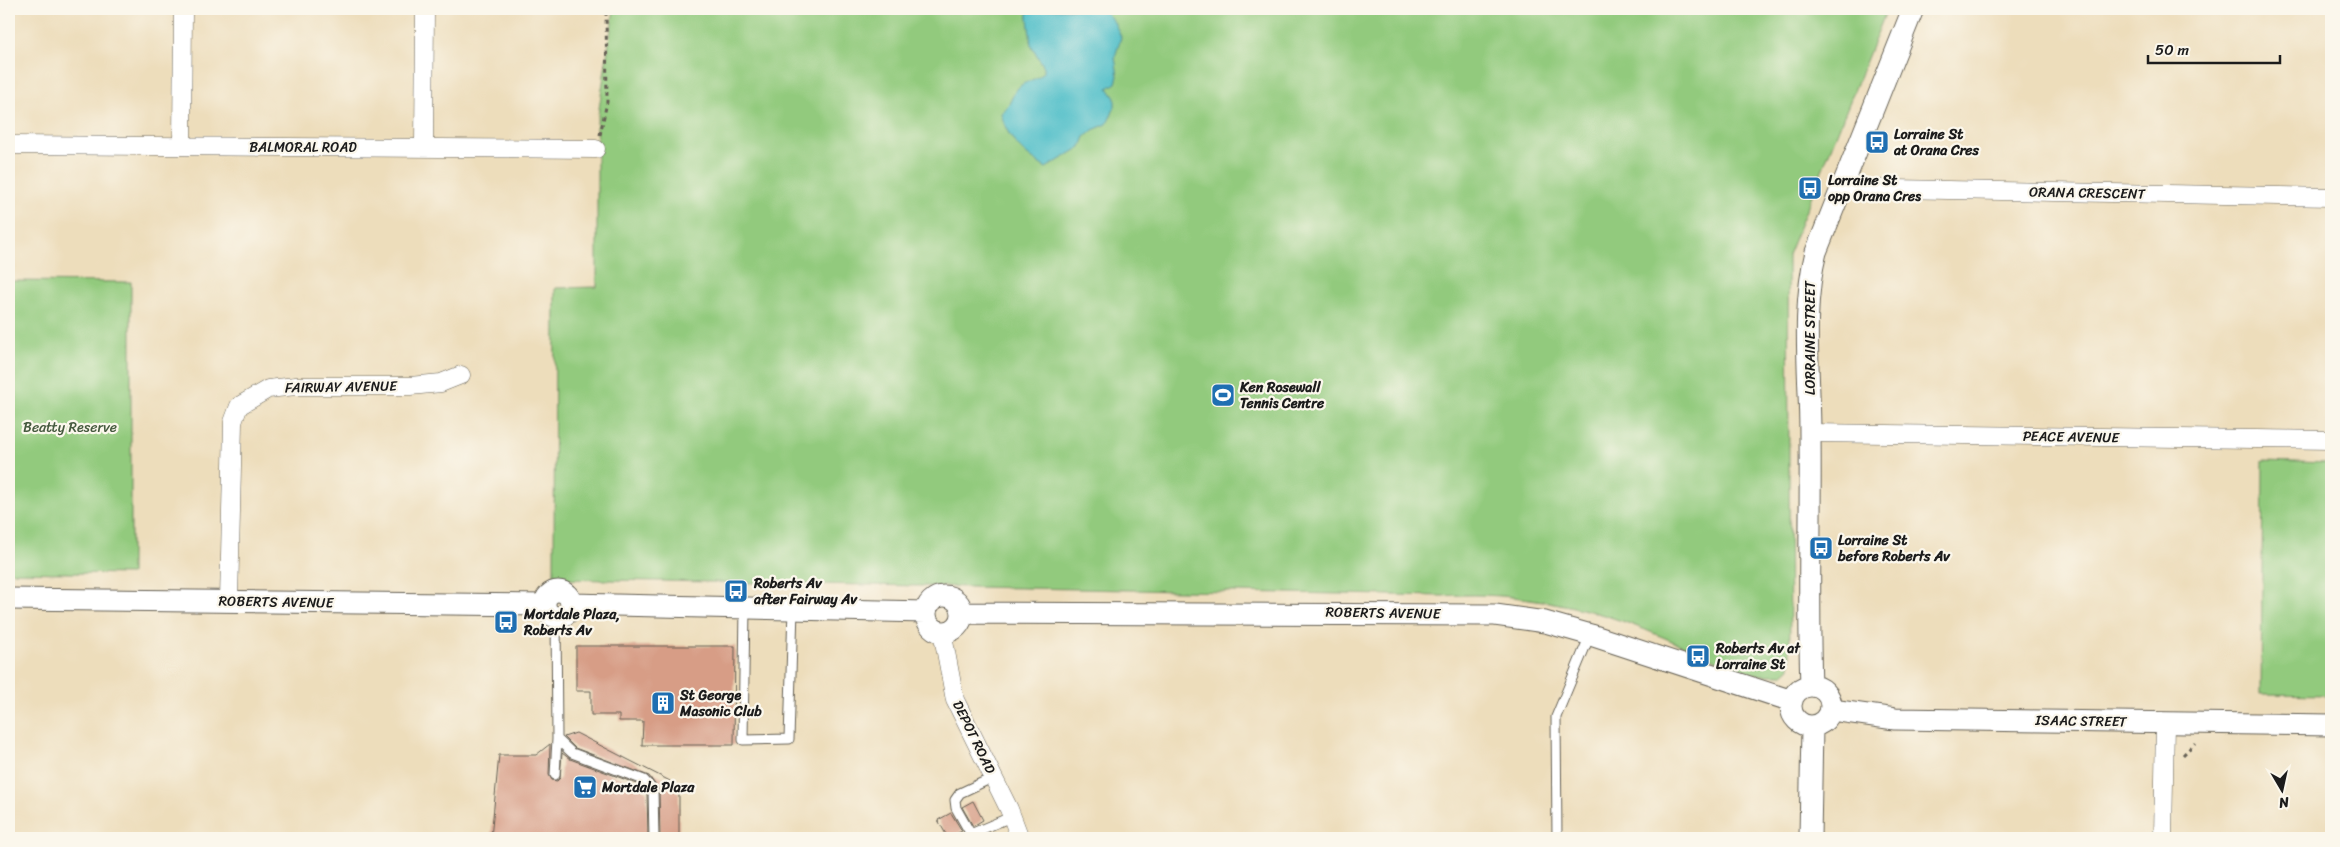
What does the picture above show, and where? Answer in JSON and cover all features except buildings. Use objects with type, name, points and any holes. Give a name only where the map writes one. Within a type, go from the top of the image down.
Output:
[{"type":"street","points":[[182,146],[183,9]]},
{"type":"street","points":[[424,147],[426,9]]},
{"type":"street","name":"LORRAINE STREET","points":[[1811,686],[1809,625],[1810,434],[1807,316],[1810,273],[1816,252],[1913,9]]},
{"type":"street","name":"BALMORAL ROAD","points":[[9,145],[596,149]]},
{"type":"street","name":"ORANA CRESCENT","points":[[1842,188],[2331,196]]},
{"type":"street","name":"FAIRWAY AVENUE","points":[[229,601],[234,422],[239,406],[268,389],[296,386],[410,386],[441,383],[461,375]]},
{"type":"street","name":"PEACE AVENUE","points":[[1810,434],[2331,440]]},
{"type":"street","points":[[941,596],[947,596],[957,602],[962,613],[958,624],[948,631],[942,632],[928,623],[926,612],[931,601],[941,596]]},
{"type":"street","name":"ROBERTS AVENUE","points":[[9,599],[229,601],[557,609],[745,608],[926,612]]},
{"type":"street","name":"ROBERTS AVENUE","points":[[962,613],[1495,615],[1546,622],[1591,635],[1792,701]]},
{"type":"street","name":"DEPOT ROAD","points":[[942,632],[955,700],[1013,816],[1020,838]]},
{"type":"street","points":[[1811,686],[1823,689],[1827,693],[1832,710],[1827,720],[1812,726],[1806,726],[1795,719],[1792,713],[1792,701],[1799,690],[1811,686]]},
{"type":"street","name":"ISAAC STREET","points":[[1832,710],[1895,719],[2331,725]]},
{"type":"street","points":[[2163,838],[2164,722]]},
{"type":"street","points":[[1810,838],[1812,726]]},
{"type":"lane","points":[[745,608],[743,740],[789,740],[793,609]]},
{"type":"lane","points":[[555,775],[557,739],[557,609]]},
{"type":"lane","points":[[1557,838],[1556,717],[1591,635]]},
{"type":"lane","points":[[557,739],[572,753],[644,780],[653,790],[654,838]]},
{"type":"lane","points":[[994,778],[960,793],[955,800],[956,808],[969,831],[973,833],[1013,816]]},
{"type":"path","points":[[596,149],[607,102],[606,9]]},
{"type":"green space","points":[[614,9],[1887,9],[1788,255],[1790,668],[1782,675],[1755,675],[1626,622],[1587,610],[1505,596],[554,579],[555,288],[597,287],[597,122]]},
{"type":"green space","name":"Beatty Reserve","points":[[9,281],[131,282],[131,574],[9,572]]},
{"type":"green space","points":[[2263,461],[2331,463],[2331,695],[2261,694]]},
{"type":"water","points":[[1027,9],[1103,9],[1114,22],[1121,37],[1115,57],[1118,76],[1116,83],[1108,88],[1115,98],[1115,107],[1107,124],[1093,130],[1085,137],[1081,147],[1046,168],[1024,152],[1012,139],[1001,113],[1007,108],[1020,86],[1044,72],[1044,67],[1031,45]]},
{"type":"place","name":"Lorraine St at Orana Cres","points":[[1877,142]]},
{"type":"place","name":"Lorraine St opp Orana Cres","points":[[1810,188]]},
{"type":"place","name":"Ken Rosewall Tennis Centre","points":[[1223,395]]},
{"type":"place","name":"Lorraine St before Roberts Av","points":[[1821,548]]},
{"type":"place","name":"Roberts Av after Fairway Av","points":[[736,591]]},
{"type":"place","name":"Mortdale Plaza, Roberts Av","points":[[506,622]]},
{"type":"place","name":"Roberts Av at Lorraine St","points":[[1698,656]]},
{"type":"place","name":"St George Masonic Club","points":[[663,703]]},
{"type":"place","name":"Mortdale Plaza","points":[[585,787]]}]
